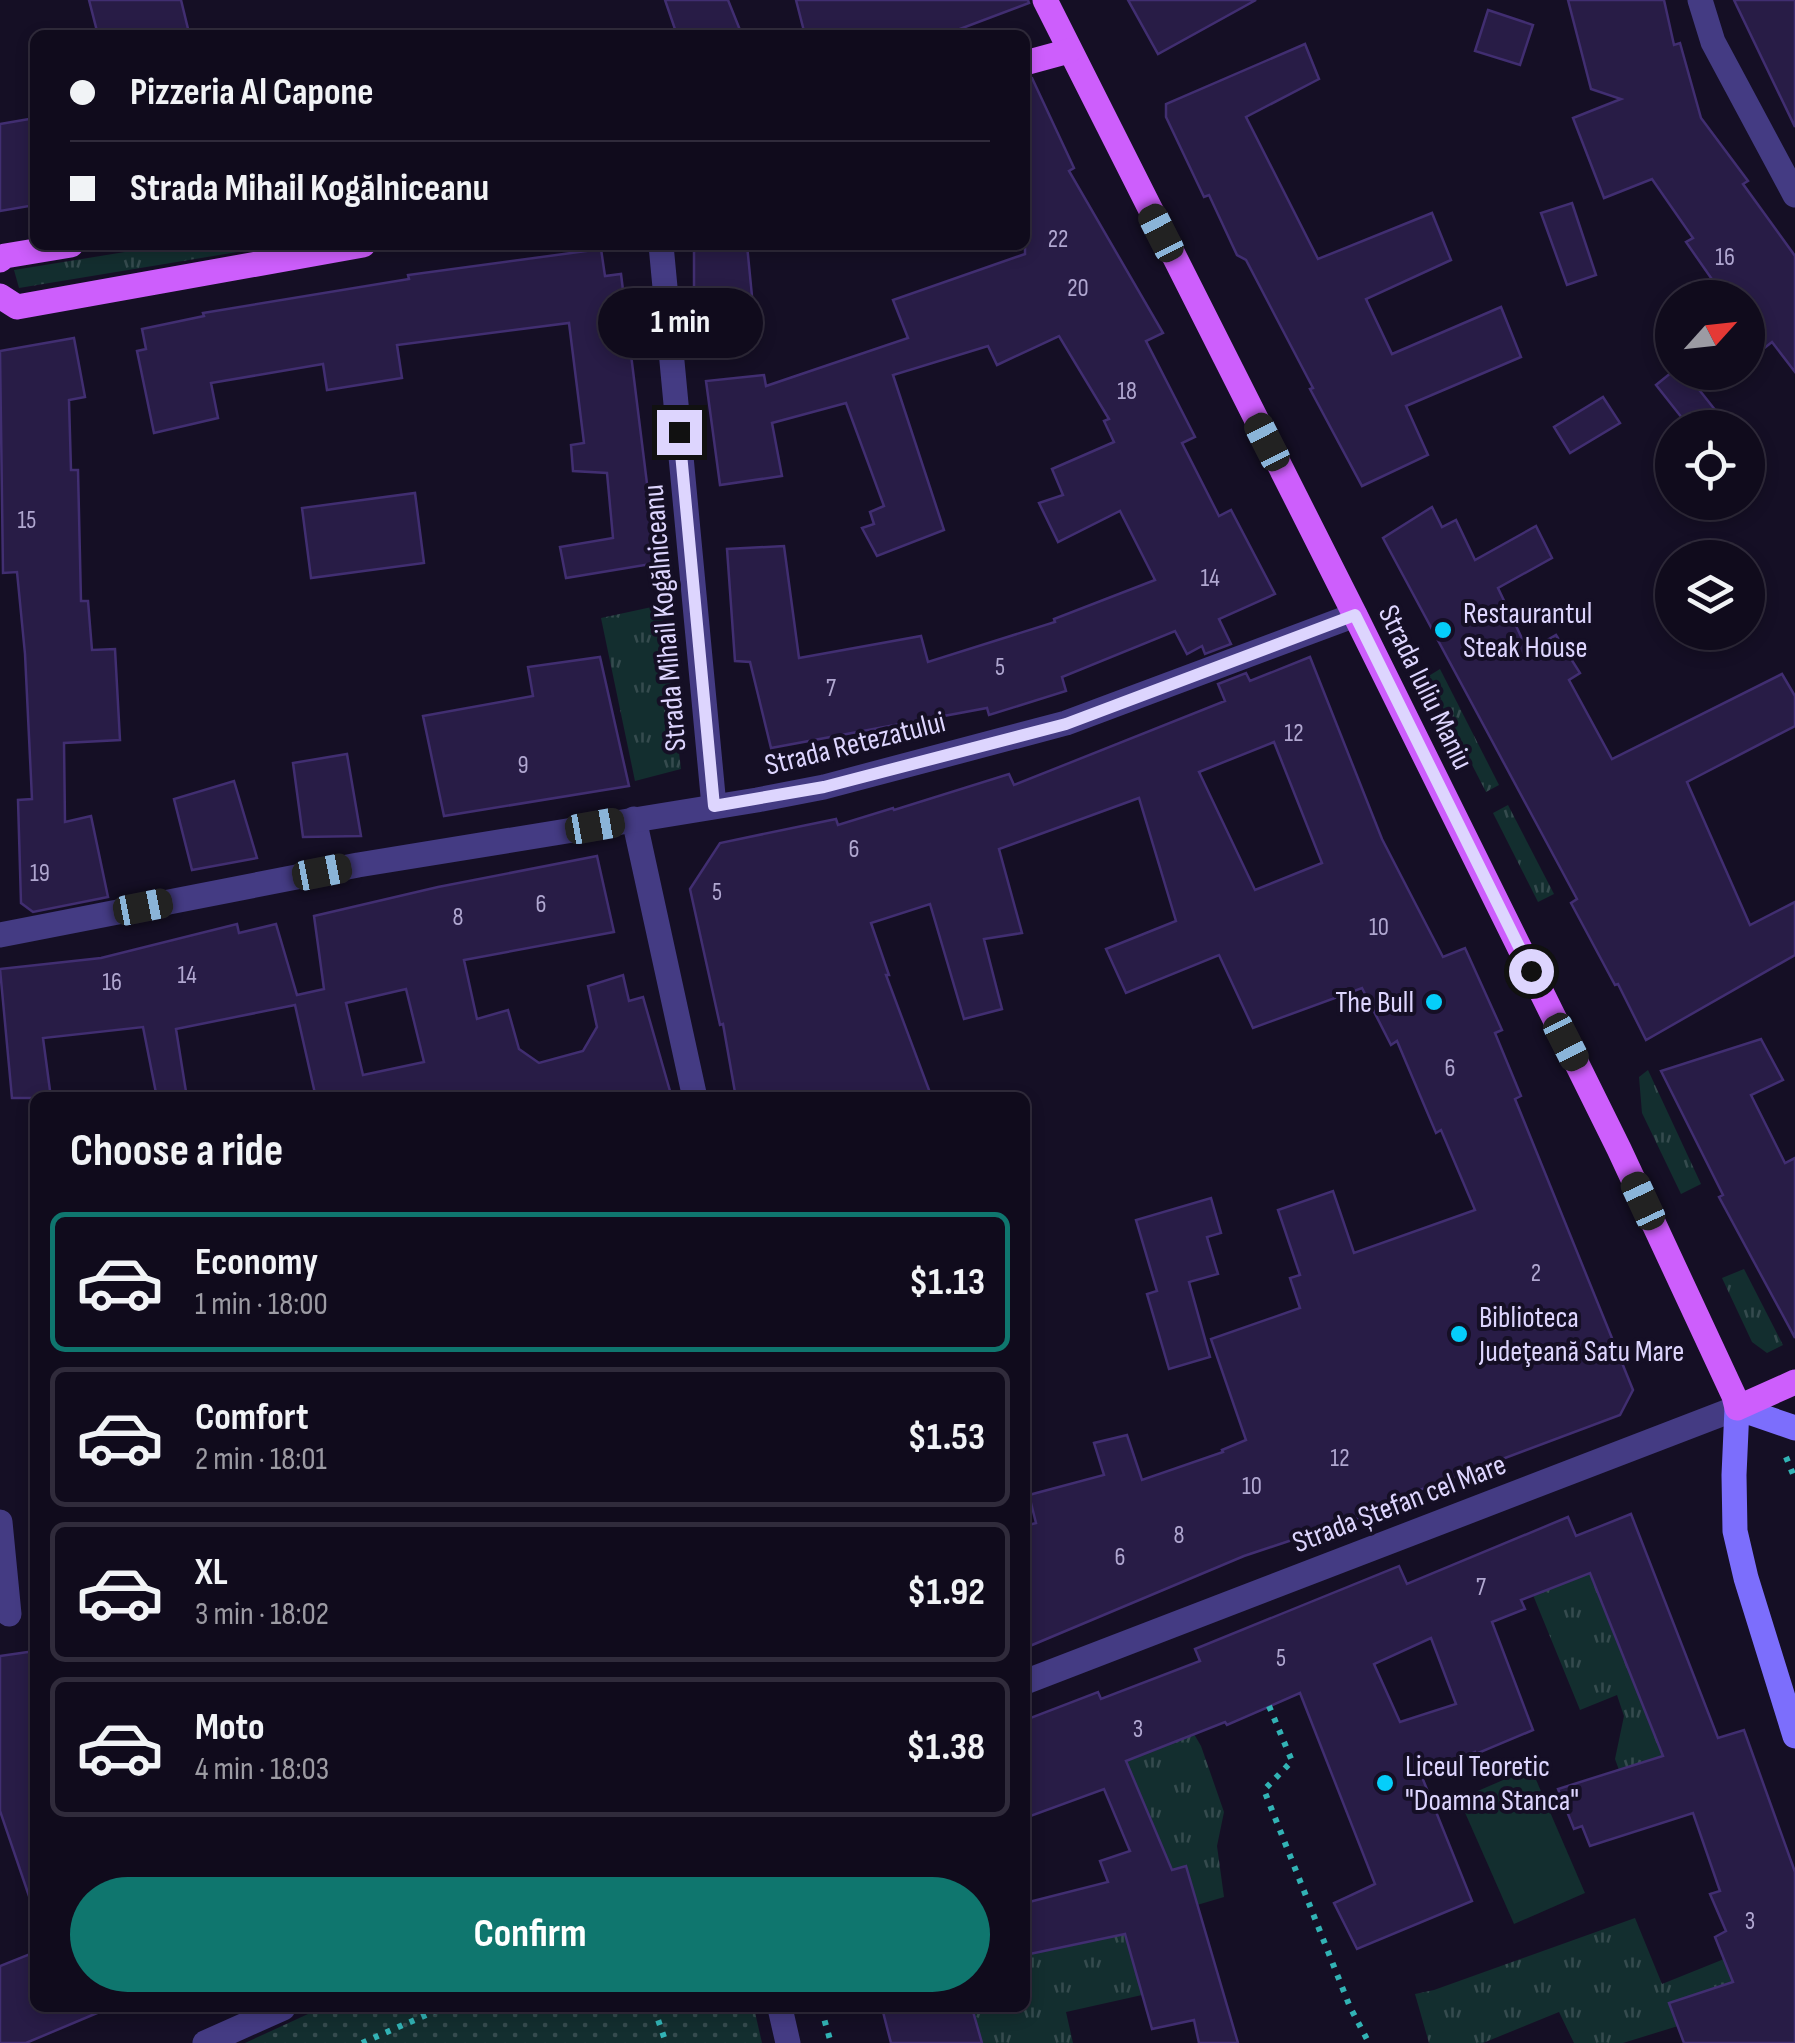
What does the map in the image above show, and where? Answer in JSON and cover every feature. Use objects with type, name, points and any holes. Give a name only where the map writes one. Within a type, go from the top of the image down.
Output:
[{"type":"main road","name":"Strada Iuliu Maniu","points":[[1045,0],[1619,1149],[1728,1381],[1737,1408]]},
{"type":"main road","points":[[1030,62],[1069,51]]},
{"type":"main road","points":[[0,260],[41,250]]},
{"type":"main road","points":[[0,296],[17,307],[336,250]]},
{"type":"main road","name":"Strada Ștefan cel Mare","points":[[1737,1408],[1795,1382]]},
{"type":"street","points":[[1700,0],[1713,42],[1795,195]]},
{"type":"street","name":"Strada Mihail Kogălniceanu","points":[[661,250],[714,806]]},
{"type":"street","name":"Strada Retezatului","points":[[0,936],[358,865],[824,787],[1066,724],[1355,615]]},
{"type":"street","points":[[634,819],[694,1092]]},
{"type":"street","points":[[1795,1428],[1737,1408],[1735,1532],[1795,1736]]},
{"type":"street","name":"Strada Ștefan cel Mare","points":[[1030,1680],[1737,1408]]},
{"type":"street","points":[[0,1522],[15,1613]]},
{"type":"street","points":[[206,2043],[273,2012]]},
{"type":"street","points":[[781,2012],[788,2043]]},
{"type":"path","points":[[1785,1454],[1795,1480]]},
{"type":"path","points":[[1269,1706],[1292,1761],[1264,1790],[1350,2007],[1370,2043]]},
{"type":"path","points":[[362,2043],[433,2012]]},
{"type":"path","points":[[655,2012],[666,2043]]},
{"type":"path","points":[[823,2012],[831,2043]]},
{"type":"green space","points":[[137,250],[250,250],[19,288],[14,270]]},
{"type":"green space","points":[[661,605],[681,769],[635,781],[601,618]]},
{"type":"green space","points":[[1440,669],[1499,785],[1486,792],[1427,677]]},
{"type":"green space","points":[[1508,805],[1554,894],[1538,902],[1493,813]]},
{"type":"green space","points":[[1648,1070],[1701,1184],[1681,1194],[1642,1113],[1639,1077]]},
{"type":"green space","points":[[1744,1269],[1783,1345],[1767,1353],[1752,1342],[1722,1278]]},
{"type":"green space","points":[[1590,1573],[1663,1756],[1619,1770],[1615,1759],[1624,1716],[1617,1695],[1580,1710],[1533,1595]]},
{"type":"green space","points":[[1194,1734],[1224,1812],[1217,1846],[1224,1897],[1197,1905],[1186,1866],[1172,1870],[1126,1761]]},
{"type":"green space","points":[[1531,1768],[1585,1893],[1514,1924],[1459,1799]]},
{"type":"green space","points":[[1120,1889],[1142,1995],[1066,2012],[1073,2043],[982,2043],[973,2012],[1030,2012],[1030,1952]]},
{"type":"green space","points":[[1635,1918],[1662,1984],[1744,1951],[1753,1975],[1670,2003],[1678,2026],[1623,2043],[1574,2043],[1559,2012],[1483,2043],[1429,2043],[1415,1994]]},
{"type":"green space","points":[[312,2012],[755,2012],[762,2043],[245,2043]]},
{"type":"building","points":[[89,0],[181,0],[188,30],[97,30]]},
{"type":"building","points":[[665,0],[728,0],[740,30],[675,30]]},
{"type":"building","points":[[796,0],[1029,3],[957,30],[804,30]]},
{"type":"building","points":[[1128,0],[1256,0],[1158,54]]},
{"type":"building","points":[[1568,0],[1664,0],[1674,45],[1680,43],[1701,118],[1748,181],[1743,184],[1795,256],[1795,372],[1772,342],[1765,348],[1765,280],[1712,280],[1686,242],[1693,238],[1652,179],[1604,198],[1573,118],[1621,99],[1591,89]]},
{"type":"building","points":[[1734,0],[1795,0],[1795,127]]},
{"type":"building","points":[[1488,10],[1533,25],[1520,65],[1475,51]]},
{"type":"building","points":[[1305,44],[1319,79],[1246,117],[1318,259],[1432,213],[1451,260],[1366,299],[1392,354],[1501,307],[1521,357],[1406,406],[1428,455],[1362,486],[1246,260],[1237,255],[1209,195],[1204,197],[1166,117],[1166,104]]},
{"type":"building","points":[[1030,78],[1074,168],[1069,171],[1163,333],[1146,341],[1195,437],[1182,443],[1219,516],[1231,510],[1275,594],[1219,619],[1231,644],[1205,654],[1202,646],[1187,654],[1175,631],[1062,677],[1066,691],[989,715],[987,708],[771,748],[750,662],[735,661],[727,549],[784,546],[799,658],[921,636],[928,662],[1055,622],[1054,619],[1155,580],[1120,511],[1058,542],[1039,503],[1063,495],[1052,469],[1114,442],[1104,421],[1109,419],[1059,336],[997,365],[988,346],[893,375],[944,530],[877,556],[862,528],[874,524],[870,512],[884,506],[846,403],[772,423],[782,476],[720,485],[706,381],[764,375],[766,386],[908,338],[893,300],[1030,250]]},
{"type":"building","points":[[30,119],[30,206],[0,211],[0,124]]},
{"type":"building","points":[[1572,203],[1596,275],[1567,285],[1541,213]]},
{"type":"building","points":[[601,250],[605,276],[621,274],[653,532],[657,531],[663,562],[566,578],[560,547],[613,538],[607,473],[573,471],[571,445],[584,443],[569,323],[397,345],[402,378],[327,390],[323,364],[211,383],[218,418],[154,433],[137,351],[146,349],[142,329],[204,316],[203,313],[409,279],[408,275]]},
{"type":"building","points":[[694,250],[747,250],[752,296],[694,301]]},
{"type":"building","points":[[74,338],[85,397],[69,400],[71,470],[78,470],[81,601],[88,601],[92,650],[115,649],[120,740],[64,743],[65,822],[91,816],[108,897],[33,912],[21,903],[18,800],[32,799],[17,572],[3,573],[0,351]]},
{"type":"building","points":[[1660,390],[1699,390],[1715,410],[1676,410]]},
{"type":"building","points":[[1603,397],[1620,423],[1570,453],[1554,427]]},
{"type":"building","points":[[415,493],[424,563],[311,578],[302,508]]},
{"type":"building","points":[[1432,507],[1442,527],[1456,520],[1475,560],[1536,526],[1552,558],[1498,588],[1528,651],[1556,635],[1580,673],[1569,680],[1612,759],[1782,674],[1795,696],[1795,726],[1687,782],[1750,925],[1795,902],[1795,955],[1646,1040],[1571,903],[1577,899],[1383,538]]},
{"type":"building","points":[[600,657],[629,786],[444,816],[423,716],[533,696],[528,667]]},
{"type":"building","points":[[1310,657],[1382,839],[1443,957],[1465,948],[1502,1030],[1495,1033],[1521,1096],[1515,1099],[1633,1390],[1620,1415],[1409,1494],[1412,1500],[1244,1556],[1030,1646],[1030,1525],[1036,1523],[1030,1495],[1104,1475],[1094,1443],[1127,1435],[1142,1480],[1246,1440],[1211,1339],[1300,1308],[1290,1278],[1300,1275],[1278,1210],[1333,1191],[1354,1253],[1475,1210],[1441,1130],[1436,1133],[1397,1041],[1391,1045],[1362,988],[1253,1028],[1219,955],[1126,993],[1106,949],[1176,921],[1139,798],[999,849],[1022,933],[984,939],[1002,1009],[964,1019],[930,904],[871,923],[930,1092],[735,1092],[723,1024],[720,1025],[690,889],[720,843],[836,819],[838,825],[1009,774],[1014,785],[1225,701],[1218,684],[1246,673],[1250,681]],"holes":[[[1274,742],[1322,863],[1255,890],[1199,772]]]},
{"type":"building","points":[[347,754],[361,836],[303,837],[293,763]]},
{"type":"building","points":[[234,781],[257,858],[192,870],[174,799]]},
{"type":"building","points":[[597,856],[614,932],[464,960],[477,1019],[508,1010],[519,1049],[539,1063],[583,1051],[597,1027],[588,986],[623,975],[629,1001],[643,997],[670,1092],[315,1092],[295,1005],[176,1029],[186,1092],[156,1092],[143,1027],[43,1038],[50,1092],[30,1092],[30,1098],[12,1098],[0,969],[101,958],[237,924],[239,933],[276,924],[297,995],[324,989],[314,916]],"holes":[[[406,989],[424,1062],[363,1075],[346,1003]]]},
{"type":"building","points":[[1761,1039],[1783,1080],[1751,1095],[1785,1163],[1795,1158],[1795,1338],[1719,1197],[1723,1195],[1661,1071]]},
{"type":"building","points":[[1211,1198],[1221,1233],[1207,1237],[1218,1274],[1189,1282],[1210,1357],[1169,1369],[1147,1294],[1157,1291],[1136,1220]]},
{"type":"building","points":[[1631,1514],[1718,1738],[1744,1730],[1795,1872],[1795,2043],[1684,2043],[1669,2003],[1733,1982],[1715,1937],[1726,1931],[1710,1894],[1720,1891],[1693,1813],[1590,1846],[1582,1826],[1574,1829],[1558,1789],[1663,1756],[1590,1573],[1521,1600],[1525,1609],[1492,1622],[1533,1730],[1422,1777],[1472,1901],[1357,1949],[1334,1903],[1375,1884],[1300,1693],[1227,1725],[1225,1722],[1126,1761],[1172,1870],[1186,1866],[1238,2043],[1199,2043],[1194,2020],[1152,2029],[1125,1934],[1030,1954],[1030,1902],[1108,1882],[1100,1861],[1130,1851],[1104,1789],[1030,1816],[1030,1718],[1098,1692],[1101,1699],[1200,1661],[1195,1649],[1399,1566],[1407,1584],[1568,1517],[1576,1536]],"holes":[[[1431,1638],[1456,1704],[1400,1722],[1374,1664]]]},
{"type":"building","points":[[30,1652],[30,1899],[0,1811],[0,1656]]},
{"type":"building","points":[[30,1954],[30,2012],[100,2012],[26,2043],[0,2043],[0,1966]]},
{"type":"building","points":[[883,2012],[973,2012],[982,2043],[891,2043]]},
{"type":"place","name":"Restaurantul Steak House","points":[[1443,630]]},
{"type":"place","name":"The Bull","points":[[1434,1002]]},
{"type":"place","name":"Biblioteca Judeţeană Satu Mare","points":[[1459,1334]]},
{"type":"place","name":"Liceul Teoretic \"Doamna Stanca\"","points":[[1385,1783]]},
{"type":"route","points":[[679,432],[714,806],[824,787],[1066,724],[1355,615],[1531,971]]}]
